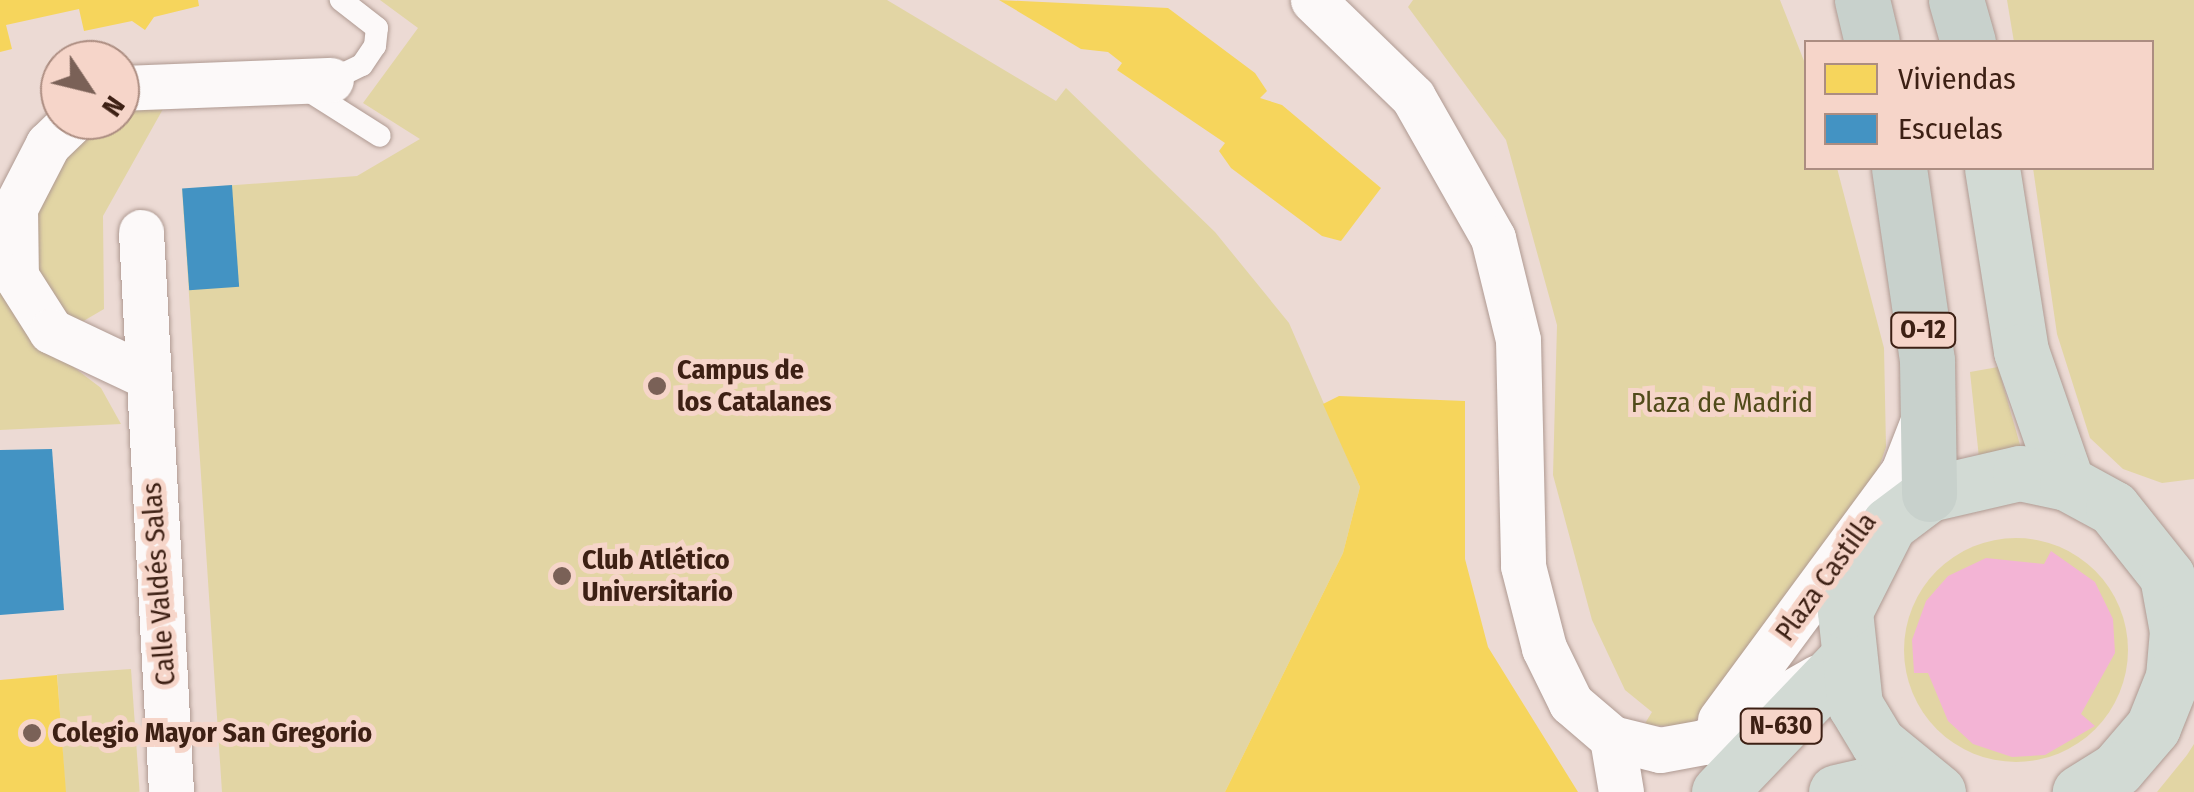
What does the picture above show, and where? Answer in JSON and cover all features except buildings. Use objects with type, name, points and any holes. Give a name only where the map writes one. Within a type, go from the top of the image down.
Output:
[{"type":"highway","points":[[1862,0],[1872,40]]},
{"type":"highway","points":[[1956,0],[1967,40]]},
{"type":"highway","points":[[1980,40],[1982,0]]},
{"type":"highway","name":"O-12","points":[[1899,170],[1930,403],[1929,494]]},
{"type":"highway","points":[[1992,170],[2021,351],[2067,483]]},
{"type":"highway","points":[[1924,784],[1862,718],[1839,665],[1845,611],[1861,565],[1890,524],[1929,494],[2005,474],[2067,483],[2171,539],[2166,576],[2184,669],[2152,728],[2117,769],[2080,792]]},
{"type":"highway","name":"N-630","points":[[1712,767],[1839,665]]},
{"type":"highway","points":[[1840,791],[1924,784]]},
{"type":"street","points":[[1313,0],[1413,97],[1494,238],[1518,340],[1523,566],[1544,648],[1572,703],[1612,738],[1712,767]]},
{"type":"street","points":[[140,87],[312,81]]},
{"type":"street","points":[[52,140],[7,208],[10,240],[31,311],[72,346],[146,376]]},
{"type":"street","name":"Calle Valdés Salas","points":[[140,232],[172,792]]},
{"type":"street","name":"Plaza Castilla","points":[[1712,767],[1903,472],[1930,403]]},
{"type":"street","points":[[1612,738],[1621,792]]},
{"type":"lane","points":[[312,81],[362,66],[375,46],[377,28],[341,0]]},
{"type":"lane","points":[[312,81],[380,136]]},
{"type":"green space","name":"Campus de los Catalanes","points":[[380,0],[887,0],[1056,101],[1066,88],[1215,232],[1289,323],[1360,487],[1343,553],[1225,792],[222,792],[182,189],[357,176],[420,139],[363,103],[418,28]]},
{"type":"green space","name":"Plaza de Madrid","points":[[1413,0],[1780,0],[1804,61],[1804,170],[1838,170],[1884,348],[1886,447],[1876,476],[1691,727],[1644,725],[1652,712],[1625,690],[1592,620],[1553,475],[1557,325],[1506,140],[1408,7]]},
{"type":"green space","points":[[2007,0],[2194,0],[2194,479],[2162,483],[2123,469],[2090,438],[2057,334],[2033,170],[2154,170],[2154,40],[2014,40]]},
{"type":"green space","points":[[140,103],[163,109],[103,216],[104,309],[75,326],[37,280],[32,225],[68,152],[84,140],[140,140]]},
{"type":"green space","points":[[0,279],[25,330],[101,388],[121,424],[0,430]]},
{"type":"green space","points":[[1998,367],[2022,452],[1979,458],[1970,372]]},
{"type":"green space","points":[[2016,538],[2059,546],[2095,571],[2120,607],[2128,650],[2120,693],[2095,729],[2059,754],[2016,762],[1973,754],[1937,729],[1912,693],[1904,650],[1912,607],[1937,571],[1973,546]]},
{"type":"green space","points":[[131,669],[140,792],[65,792],[57,674]]},
{"type":"green space","points":[[2194,744],[2194,792],[2157,792],[2187,755]]},
{"type":"shaded area","points":[[2051,551],[2095,582],[2113,619],[2115,653],[2081,714],[2095,726],[2045,755],[2012,757],[1973,744],[1948,721],[1928,673],[1914,673],[1912,640],[1926,601],[1948,576],[1986,558],[2044,564]]},
{"type":"place","name":"Campus de los Catalanes","points":[[657,386]]},
{"type":"place","name":"Club Atlético Universitario","points":[[562,576]]},
{"type":"place","name":"Colegio Mayor San Gregorio","points":[[32,733]]}]
